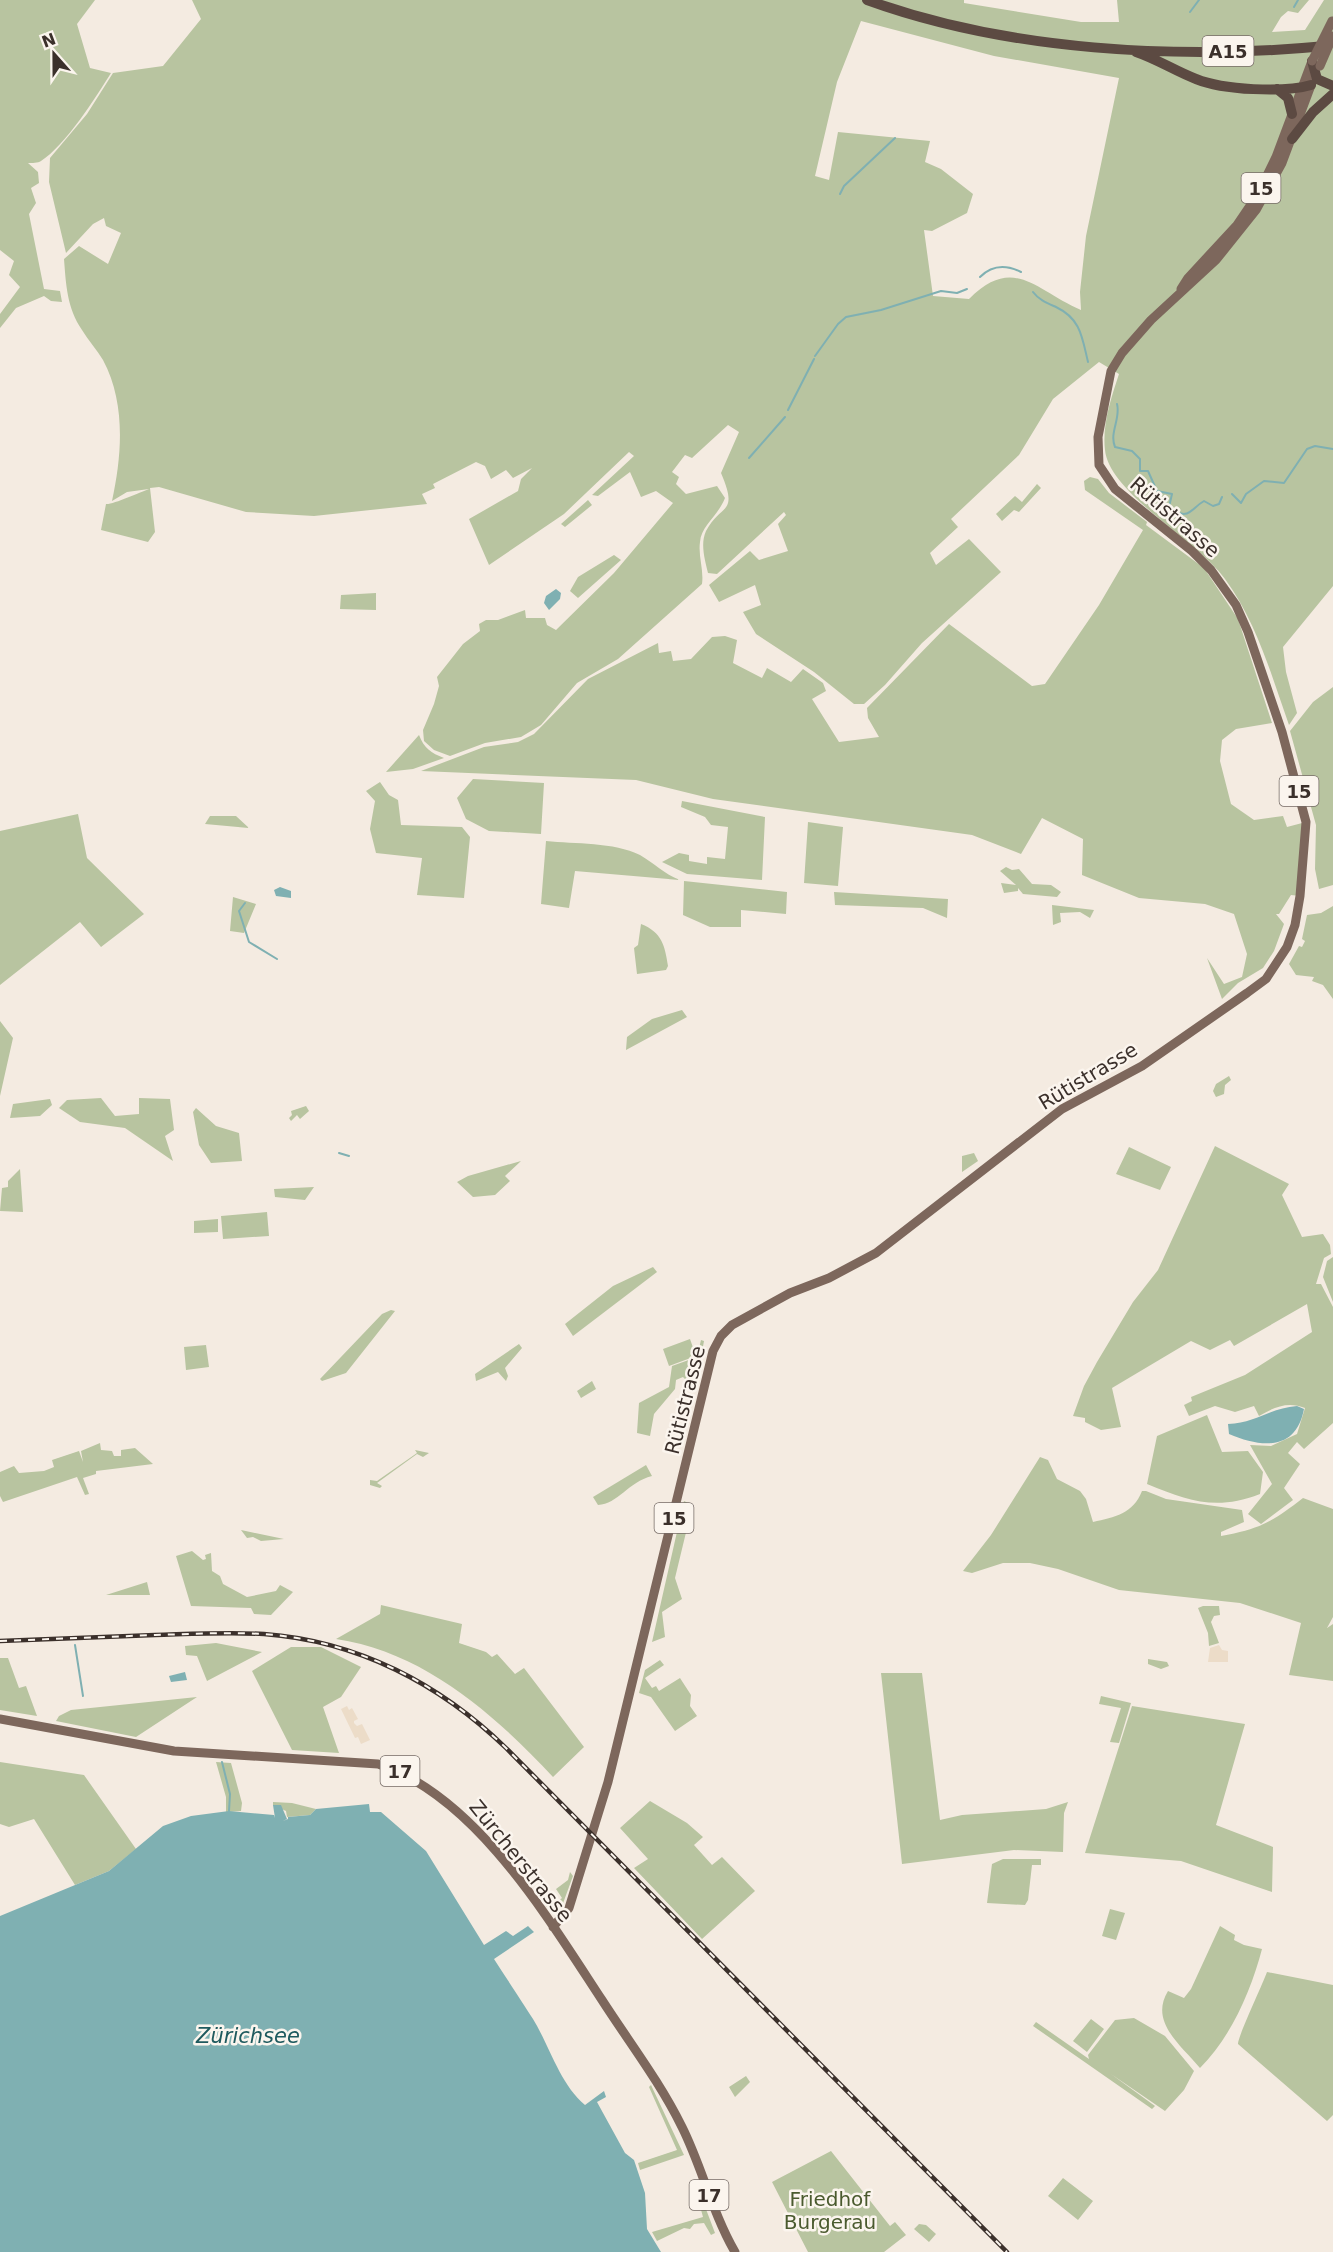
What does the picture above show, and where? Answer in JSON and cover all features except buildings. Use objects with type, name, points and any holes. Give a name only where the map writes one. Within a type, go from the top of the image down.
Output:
[{"type":"highway","name":"A15","points":[[867,0],[915,16],[967,28],[1037,39],[1128,48],[1248,51],[1333,45]]},
{"type":"highway","points":[[1128,48],[1205,82],[1276,89],[1288,97],[1292,114]]},
{"type":"highway","points":[[1276,89],[1312,73],[1321,83],[1333,86]]},
{"type":"highway","points":[[1292,139],[1313,112],[1333,93]]},
{"type":"main road","name":"Rütistrasse","points":[[553,1927],[569,1908],[608,1782],[713,1351],[721,1336],[732,1325],[757,1311],[876,1253],[1055,1114],[1142,1066],[1266,979],[1287,947],[1295,925],[1300,896],[1306,847],[1306,822],[1282,732],[1248,632],[1236,605],[1211,570],[1192,550],[1115,489],[1104,476],[1097,453],[1101,411],[1111,371],[1132,338],[1180,291],[1193,283],[1243,228],[1271,187],[1292,139],[1312,73],[1332,20]]},
{"type":"main road","name":"Rütistrasse","points":[[1180,291],[1188,278],[1237,225],[1258,194],[1276,157],[1292,114],[1333,36]]},
{"type":"main road","name":"Zürcherstrasse","points":[[0,1719],[174,1751],[378,1764],[405,1773],[455,1808],[493,1847],[553,1927],[667,2099],[689,2142],[719,2220],[735,2252]]},
{"type":"green space","points":[[0,0],[95,0],[77,24],[90,68],[111,73],[60,144],[41,161],[28,163],[38,172],[39,183],[31,188],[36,203],[29,214],[44,289],[60,291],[62,302],[51,301],[44,296],[16,308],[0,328],[0,314],[20,287],[9,275],[14,261],[0,250]]},
{"type":"green space","points":[[192,0],[964,0],[964,3],[1081,22],[1119,22],[1117,0],[1309,0],[1298,13],[1288,11],[1281,17],[1272,32],[1305,30],[1324,0],[1333,0],[1333,586],[1283,647],[1286,672],[1297,713],[1289,725],[1255,631],[1225,579],[1212,564],[1138,500],[1110,466],[1104,441],[1110,402],[1119,374],[1099,362],[1053,399],[1019,455],[951,519],[958,527],[930,553],[936,565],[969,539],[1001,572],[922,643],[885,685],[864,704],[854,704],[814,672],[756,634],[743,612],[761,605],[755,585],[719,602],[709,585],[750,551],[759,560],[788,551],[778,524],[786,515],[784,512],[717,574],[708,573],[704,536],[728,502],[726,486],[721,473],[739,432],[728,425],[692,458],[685,455],[672,472],[679,477],[676,484],[686,494],[717,486],[725,498],[701,536],[702,584],[618,659],[577,683],[541,725],[521,737],[485,743],[450,756],[434,750],[424,741],[423,730],[439,686],[437,677],[463,644],[480,631],[479,624],[525,610],[526,618],[545,618],[547,625],[556,630],[614,573],[673,503],[656,491],[641,497],[630,472],[598,496],[592,495],[634,456],[629,452],[564,514],[489,565],[469,519],[518,491],[521,479],[532,468],[513,478],[506,470],[491,479],[485,466],[476,462],[433,484],[435,488],[422,494],[427,504],[314,516],[246,512],[159,487],[150,488],[155,532],[148,542],[101,530],[106,504],[149,489],[127,492],[112,501],[120,448],[116,394],[103,360],[84,334],[73,313],[64,259],[79,246],[108,264],[121,233],[106,226],[104,218],[93,224],[66,253],[49,182],[50,158],[87,114],[113,73],[163,66],[201,19]],"holes":[[[861,21],[994,56],[1119,78],[1086,236],[1080,292],[1081,310],[1038,286],[1025,280],[1012,278],[999,279],[985,286],[969,299],[933,296],[924,230],[932,231],[967,213],[973,194],[941,169],[925,162],[930,141],[838,132],[829,180],[815,176],[837,82]]]},
{"type":"green space","points":[[1090,477],[1098,479],[1109,493],[1147,522],[1146,525],[1204,568],[1238,619],[1272,723],[1236,729],[1222,740],[1220,761],[1231,804],[1254,820],[1283,816],[1287,827],[1306,822],[1300,896],[1291,895],[1279,914],[1276,914],[1284,924],[1274,951],[1263,968],[1238,983],[1222,999],[1207,958],[1224,984],[1242,977],[1247,954],[1234,914],[1205,904],[1139,898],[1082,875],[1083,839],[1042,818],[1021,854],[972,835],[713,799],[636,780],[421,771],[484,747],[518,742],[534,734],[588,679],[658,643],[659,653],[671,651],[673,661],[691,659],[712,637],[725,636],[737,640],[733,663],[762,678],[767,668],[791,682],[803,669],[823,683],[826,691],[812,699],[839,742],[879,737],[868,718],[867,708],[949,624],[1032,686],[1045,684],[1099,605],[1143,530],[1085,490],[1084,481]]},
{"type":"green space","points":[[1037,484],[1041,488],[1019,512],[1014,510],[1002,521],[996,514],[1015,496],[1022,502]]},
{"type":"green space","points":[[588,500],[592,505],[565,527],[561,524]]},
{"type":"green space","points":[[614,555],[621,560],[578,598],[570,591],[578,577]]},
{"type":"green space","points":[[376,593],[376,610],[340,609],[341,595]]},
{"type":"green space","points":[[1333,687],[1333,885],[1319,889],[1315,869],[1316,825],[1290,731],[1313,702]]},
{"type":"green space","points":[[419,735],[428,750],[444,758],[413,769],[386,772]]},
{"type":"green space","points":[[473,779],[544,783],[541,834],[489,831],[466,819],[457,798]]},
{"type":"green space","points":[[380,782],[389,795],[398,800],[401,825],[462,827],[470,837],[464,898],[417,895],[422,858],[376,853],[370,829],[375,801],[366,791]]},
{"type":"green space","points":[[682,801],[765,817],[762,880],[687,874],[662,862],[679,853],[689,855],[689,861],[707,864],[707,857],[725,859],[728,827],[711,825],[705,817],[681,807]]},
{"type":"green space","points":[[78,814],[87,858],[144,914],[101,947],[80,922],[0,985],[0,831]]},
{"type":"green space","points":[[210,816],[236,816],[249,828],[205,824]]},
{"type":"green space","points":[[808,822],[843,827],[838,886],[804,883]]},
{"type":"green space","points":[[546,841],[606,846],[630,851],[680,880],[575,871],[569,908],[541,904]]},
{"type":"green space","points":[[1006,867],[1012,870],[1019,869],[1032,884],[1051,885],[1061,892],[1057,897],[1023,894],[1018,888],[1018,891],[1004,893],[1001,883],[1016,885],[1000,871]]},
{"type":"green space","points":[[684,881],[787,892],[786,914],[741,910],[741,927],[710,927],[683,915]]},
{"type":"green space","points":[[834,892],[948,899],[947,918],[923,908],[835,905]]},
{"type":"green space","points":[[233,897],[256,904],[244,933],[230,931]]},
{"type":"green space","points":[[1052,905],[1094,910],[1090,918],[1080,912],[1060,913],[1061,922],[1053,925]]},
{"type":"green space","points":[[1333,906],[1333,999],[1323,985],[1312,981],[1314,977],[1296,975],[1289,964],[1299,946],[1302,947],[1305,941],[1302,939],[1307,915],[1321,913]]},
{"type":"green space","points":[[641,924],[654,931],[661,940],[667,959],[666,970],[637,974],[634,948],[638,945]]},
{"type":"green space","points":[[682,1010],[687,1017],[626,1050],[627,1037],[652,1019]]},
{"type":"green space","points":[[0,1021],[13,1038],[0,1096]]},
{"type":"green space","points":[[1229,1076],[1231,1080],[1225,1085],[1224,1094],[1216,1097],[1213,1091],[1216,1084]]},
{"type":"green space","points":[[101,1098],[115,1116],[139,1114],[139,1098],[170,1099],[174,1130],[165,1136],[173,1161],[125,1128],[80,1122],[59,1108],[67,1100]]},
{"type":"green space","points":[[50,1099],[52,1105],[40,1116],[10,1118],[13,1104]]},
{"type":"green space","points":[[306,1106],[309,1111],[300,1119],[297,1115],[291,1121],[289,1118],[292,1115],[291,1111]]},
{"type":"green space","points":[[196,1108],[216,1126],[239,1133],[242,1161],[211,1163],[199,1145],[193,1112]]},
{"type":"green space","points":[[1215,1146],[1289,1184],[1282,1195],[1302,1237],[1323,1234],[1330,1245],[1331,1254],[1324,1258],[1316,1284],[1321,1284],[1333,1307],[1333,1423],[1304,1449],[1297,1442],[1288,1453],[1300,1464],[1284,1488],[1293,1500],[1261,1524],[1248,1514],[1272,1484],[1250,1445],[1271,1446],[1297,1434],[1305,1408],[1293,1405],[1281,1406],[1259,1416],[1254,1406],[1235,1412],[1215,1406],[1189,1416],[1184,1405],[1192,1401],[1191,1397],[1245,1375],[1312,1332],[1307,1304],[1234,1346],[1230,1340],[1210,1350],[1191,1341],[1112,1388],[1121,1427],[1101,1430],[1085,1422],[1085,1418],[1073,1416],[1084,1386],[1097,1362],[1133,1302],[1158,1270]]},
{"type":"green space","points":[[1129,1147],[1171,1167],[1160,1190],[1116,1174]]},
{"type":"green space","points":[[974,1153],[978,1161],[962,1172],[962,1156]]},
{"type":"green space","points":[[521,1161],[505,1176],[510,1181],[495,1195],[473,1197],[457,1182],[468,1176]]},
{"type":"green space","points":[[20,1169],[23,1212],[0,1211],[2,1188],[8,1187],[8,1181]]},
{"type":"green space","points":[[314,1187],[305,1200],[275,1197],[274,1189]]},
{"type":"green space","points":[[267,1212],[269,1236],[223,1239],[221,1216]]},
{"type":"green space","points":[[218,1219],[218,1232],[194,1233],[194,1221]]},
{"type":"green space","points":[[1333,1257],[1333,1302],[1323,1277],[1327,1261]]},
{"type":"green space","points":[[653,1267],[657,1272],[573,1336],[565,1324],[613,1286]]},
{"type":"green space","points":[[391,1310],[395,1311],[346,1373],[322,1381],[320,1379],[382,1314]]},
{"type":"green space","points":[[690,1339],[696,1356],[669,1366],[663,1349]]},
{"type":"green space","points":[[701,1340],[704,1341],[695,1389],[683,1377],[676,1380],[675,1389],[654,1414],[650,1436],[637,1433],[639,1403],[669,1387],[672,1366],[697,1357]]},
{"type":"green space","points":[[519,1344],[522,1348],[505,1368],[508,1376],[506,1381],[498,1372],[476,1381],[475,1374]]},
{"type":"green space","points":[[206,1345],[209,1367],[186,1370],[184,1347]]},
{"type":"green space","points":[[592,1381],[596,1389],[581,1398],[577,1391]]},
{"type":"green space","points":[[1207,1415],[1222,1452],[1248,1451],[1263,1472],[1260,1494],[1230,1502],[1203,1502],[1147,1484],[1157,1436]]},
{"type":"green space","points":[[100,1443],[101,1450],[112,1451],[114,1456],[121,1456],[121,1450],[135,1448],[153,1464],[96,1471],[96,1474],[83,1478],[89,1494],[85,1495],[77,1477],[3,1502],[0,1496],[0,1472],[14,1466],[19,1473],[44,1471],[54,1467],[52,1460],[79,1451],[83,1462],[81,1451]]},
{"type":"green space","points":[[415,1450],[429,1453],[423,1457],[417,1454],[377,1483],[382,1486],[380,1488],[370,1485],[370,1480],[377,1481],[417,1453]]},
{"type":"green space","points":[[1040,1457],[1048,1460],[1057,1479],[1080,1491],[1086,1499],[1093,1522],[1128,1510],[1134,1505],[1142,1491],[1166,1499],[1242,1510],[1244,1522],[1221,1532],[1221,1536],[1265,1523],[1303,1498],[1333,1509],[1333,1617],[1327,1628],[1333,1624],[1333,1681],[1289,1675],[1301,1623],[1240,1603],[1119,1590],[1058,1569],[1030,1563],[1003,1563],[972,1573],[963,1571],[991,1535]]},
{"type":"green space","points":[[646,1465],[652,1476],[636,1483],[612,1501],[598,1505],[593,1497]]},
{"type":"green space","points":[[684,1501],[688,1503],[686,1512],[689,1520],[675,1578],[682,1599],[662,1612],[665,1637],[652,1642]]},
{"type":"green space","points":[[241,1530],[284,1539],[261,1541],[253,1537],[247,1538]]},
{"type":"green space","points":[[192,1551],[203,1560],[206,1559],[205,1555],[211,1553],[212,1571],[220,1576],[223,1584],[247,1597],[276,1591],[280,1585],[293,1592],[271,1615],[254,1614],[251,1608],[191,1606],[176,1556]]},
{"type":"green space","points":[[147,1582],[150,1595],[106,1595]]},
{"type":"green space","points":[[381,1605],[462,1624],[459,1643],[486,1652],[492,1657],[497,1654],[515,1674],[524,1668],[584,1747],[553,1777],[507,1731],[455,1689],[399,1657],[368,1646],[336,1639],[380,1614]]},
{"type":"green space","points":[[1219,1606],[1220,1615],[1214,1616],[1211,1622],[1219,1643],[1209,1646],[1208,1633],[1198,1608]]},
{"type":"green space","points":[[216,1643],[262,1652],[207,1681],[197,1656],[186,1655],[185,1646]]},
{"type":"green space","points":[[291,1647],[321,1647],[361,1667],[341,1697],[323,1707],[339,1753],[292,1750],[252,1671]]},
{"type":"green space","points":[[0,1658],[8,1658],[19,1688],[26,1686],[37,1716],[0,1710]]},
{"type":"green space","points":[[1148,1659],[1167,1662],[1169,1666],[1161,1669],[1148,1664]]},
{"type":"green space","points":[[660,1660],[664,1665],[645,1678],[652,1688],[656,1686],[659,1691],[680,1678],[691,1695],[690,1706],[697,1716],[675,1731],[651,1697],[639,1693],[645,1670]]},
{"type":"green space","points":[[881,1673],[922,1673],[940,1820],[962,1815],[1046,1809],[1068,1802],[1064,1813],[1063,1852],[1014,1850],[902,1864]]},
{"type":"green space","points":[[1101,1696],[1131,1703],[1119,1743],[1110,1742],[1121,1708],[1099,1704]]},
{"type":"green space","points":[[197,1697],[136,1737],[56,1721],[59,1716],[71,1710]]},
{"type":"green space","points":[[1132,1706],[1245,1724],[1216,1825],[1273,1847],[1272,1892],[1181,1861],[1085,1853]]},
{"type":"green space","points":[[0,1762],[84,1775],[136,1849],[109,1871],[75,1885],[34,1819],[9,1827],[0,1824]]},
{"type":"green space","points":[[216,1762],[231,1763],[242,1803],[241,1811],[226,1812],[226,1797]]},
{"type":"green space","points":[[650,1801],[687,1823],[703,1837],[694,1845],[712,1865],[722,1857],[755,1891],[702,1939],[634,1868],[648,1859],[620,1828]]},
{"type":"green space","points":[[273,1802],[292,1803],[316,1809],[310,1815],[287,1817],[286,1811],[273,1805]]},
{"type":"green space","points":[[1003,1859],[1041,1859],[1041,1865],[1032,1865],[1028,1900],[1025,1905],[987,1903],[992,1864]]},
{"type":"green space","points":[[570,1872],[573,1876],[562,1906],[555,1909],[547,1907],[541,1898],[544,1895],[552,1906],[562,1898],[556,1889],[568,1880]]},
{"type":"green space","points":[[1110,1909],[1125,1913],[1116,1940],[1102,1936]]},
{"type":"green space","points":[[1220,1926],[1235,1935],[1234,1940],[1262,1949],[1246,1997],[1238,2013],[1221,2042],[1200,2068],[1170,2033],[1162,2013],[1163,2002],[1168,1991],[1184,1998],[1191,1989]]},
{"type":"green space","points":[[1267,1972],[1333,1985],[1333,2115],[1327,2121],[1238,2044]]},
{"type":"green space","points":[[1134,2018],[1165,2036],[1194,2071],[1184,2090],[1165,2111],[1111,2074],[1155,2106],[1152,2109],[1033,2026],[1036,2022],[1089,2059],[1088,2055],[1115,2020]]},
{"type":"green space","points":[[1091,2019],[1104,2029],[1087,2052],[1073,2041]]},
{"type":"green space","points":[[746,2076],[750,2082],[735,2097],[729,2087]]},
{"type":"green space","points":[[651,2085],[684,2155],[640,2170],[638,2163],[677,2150],[649,2087]]},
{"type":"green space","name":"Friedhof Burgerau","points":[[831,2151],[890,2226],[895,2222],[906,2235],[884,2252],[808,2252],[772,2182]]},
{"type":"green space","points":[[1063,2178],[1093,2201],[1078,2220],[1048,2196]]},
{"type":"green space","points":[[697,2195],[701,2196],[715,2233],[711,2235],[704,2223],[694,2224],[690,2229],[684,2228],[657,2241],[652,2232],[703,2217]]},
{"type":"green space","points":[[919,2224],[926,2225],[936,2234],[929,2242],[914,2229]]},
{"type":"shaded area","points":[[1219,1645],[1222,1650],[1228,1651],[1228,1662],[1208,1662],[1210,1648]]},
{"type":"shaded area","points":[[347,1706],[349,1710],[352,1708],[358,1719],[354,1723],[357,1726],[362,1724],[370,1740],[361,1744],[358,1737],[355,1738],[341,1709]]},
{"type":"water","points":[[556,589],[561,593],[560,599],[549,610],[544,603],[546,596]]},
{"type":"water","points":[[280,887],[291,891],[291,898],[276,896],[274,890]]},
{"type":"water","points":[[1297,1406],[1304,1409],[1300,1423],[1294,1433],[1285,1439],[1265,1443],[1241,1439],[1229,1434],[1228,1424],[1247,1421],[1287,1407]]},
{"type":"water","points":[[185,1672],[187,1680],[171,1682],[169,1676]]},
{"type":"water","name":"Zürichsee","points":[[369,1804],[370,1812],[381,1812],[426,1851],[484,1945],[506,1931],[513,1936],[528,1926],[534,1932],[494,1959],[533,2019],[562,2076],[576,2096],[585,2105],[604,2091],[606,2097],[597,2102],[625,2153],[634,2160],[645,2193],[647,2229],[661,2252],[0,2252],[0,1916],[109,1871],[163,1826],[191,1816],[229,1811],[274,1815],[275,1818],[273,1805],[281,1805],[287,1819],[283,1821],[288,1819],[288,1817],[310,1815],[316,1809]]},
{"type":"waterway","points":[[1190,12],[1199,0]]},
{"type":"waterway","points":[[1294,7],[1298,0]]},
{"type":"waterway","points":[[840,194],[844,186],[895,138]]},
{"type":"waterway","points":[[980,277],[989,270],[999,267],[1021,272]]},
{"type":"waterway","points":[[815,356],[838,324],[846,317],[881,310],[941,291],[957,293],[967,289]]},
{"type":"waterway","points":[[1033,292],[1043,301],[1071,317],[1076,323],[1088,362]]},
{"type":"waterway","points":[[788,410],[814,359]]},
{"type":"waterway","points":[[1117,404],[1118,415],[1113,436],[1115,447],[1132,451],[1140,459],[1140,471],[1148,471],[1157,491],[1172,494],[1169,507],[1185,514],[1204,501],[1213,506],[1219,504],[1222,497]]},
{"type":"waterway","points":[[749,458],[785,417]]},
{"type":"waterway","points":[[1232,494],[1241,503],[1246,494],[1264,481],[1284,483],[1307,449],[1315,446],[1333,449]]},
{"type":"waterway","points":[[245,903],[239,911],[249,942],[277,959]]},
{"type":"waterway","points":[[339,1153],[349,1156]]},
{"type":"waterway","points":[[75,1645],[83,1696]]},
{"type":"waterway","points":[[222,1762],[230,1794],[229,1811]]},
{"type":"railway","points":[[0,1641],[196,1634],[264,1634],[299,1638],[364,1656],[425,1686],[454,1704],[506,1748],[1007,2252]]}]
